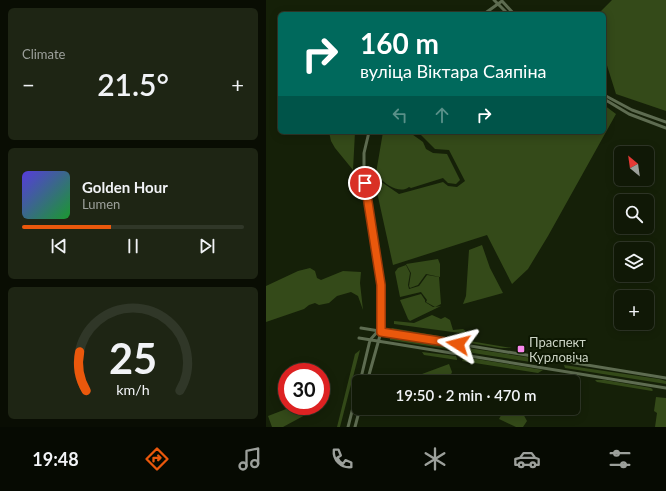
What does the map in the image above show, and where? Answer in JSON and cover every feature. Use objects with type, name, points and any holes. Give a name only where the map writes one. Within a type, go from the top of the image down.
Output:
[{"type":"street","points":[[494,0],[506,12]]},
{"type":"street","points":[[487,12],[502,1],[512,12]]},
{"type":"street","points":[[606,98],[632,110],[666,122]]},
{"type":"street","points":[[606,98],[629,114],[666,128]]},
{"type":"street","points":[[369,134],[364,153],[364,173],[381,285],[378,341],[369,375]]},
{"type":"street","points":[[361,328],[666,378]]},
{"type":"street","points":[[361,375],[370,340],[374,334],[379,331]]},
{"type":"street","points":[[359,338],[666,388]]},
{"type":"street","points":[[556,369],[558,360]]},
{"type":"street","points":[[348,427],[352,411]]},
{"type":"street","points":[[355,427],[358,415]]},
{"type":"green space","points":[[612,0],[666,0],[666,111],[616,94],[606,62],[606,12],[600,12]]},
{"type":"green space","points":[[606,106],[616,114],[606,132]]},
{"type":"green space","points":[[329,134],[355,134],[353,170],[335,148]]},
{"type":"green space","points":[[383,134],[412,134],[423,142],[426,149],[433,153],[447,154],[460,180],[456,184],[448,183],[443,178],[402,190],[389,186],[380,178],[375,179]]},
{"type":"green space","points":[[420,134],[605,134],[528,269],[512,284],[487,235],[393,265],[375,183],[380,181],[399,194],[443,182],[448,186],[457,187],[465,181],[449,150],[435,149]]},
{"type":"green space","points":[[482,245],[490,268],[503,293],[463,304],[466,296],[469,250]]},
{"type":"green space","points":[[438,259],[440,264],[440,277],[426,274],[418,285],[410,288],[411,273],[406,264]]},
{"type":"green space","points":[[406,265],[410,273],[408,285],[409,289],[419,286],[427,275],[439,277],[441,304],[435,307],[426,302],[427,300],[421,292],[400,297],[395,272],[398,268]]},
{"type":"green space","points":[[310,268],[315,271],[317,278],[321,280],[343,271],[361,272],[360,283],[363,310],[358,296],[351,292],[337,296],[329,303],[319,305],[315,303],[304,309],[266,322],[266,286],[298,271]]},
{"type":"green space","points":[[421,294],[425,302],[433,307],[441,306],[410,321],[400,300]]},
{"type":"green space","points":[[432,315],[441,319],[445,317],[450,320],[453,330],[463,329],[467,334],[394,324],[394,321],[414,323]]},
{"type":"green space","points":[[392,328],[512,348],[501,348],[390,330]]},
{"type":"green space","points":[[390,336],[545,360],[544,364],[390,340]]},
{"type":"green space","points":[[360,350],[354,375],[352,375],[352,381],[340,427],[337,427],[355,354]]},
{"type":"green space","points":[[422,352],[456,356],[457,360],[424,355]]},
{"type":"green space","points":[[464,357],[543,370],[538,373],[462,361]]},
{"type":"green space","points":[[449,364],[452,372],[451,375],[420,375]]},
{"type":"green space","points":[[564,365],[659,379],[666,381],[666,384],[565,368]]},
{"type":"green space","points":[[595,380],[605,380],[651,388],[653,390],[597,382]]},
{"type":"green space","points":[[656,397],[666,398],[666,427],[655,427],[657,413],[654,411]]},
{"type":"green space","points":[[278,412],[278,415],[305,415],[283,427],[272,427],[268,416]]},
{"type":"green space","points":[[501,415],[524,415],[527,421],[523,427],[516,427],[499,419]]},
{"type":"place","name":"Праспект Курловіча","points":[[521,349]]},
{"type":"route","points":[[365,183],[381,285],[381,332],[458,344]]}]
